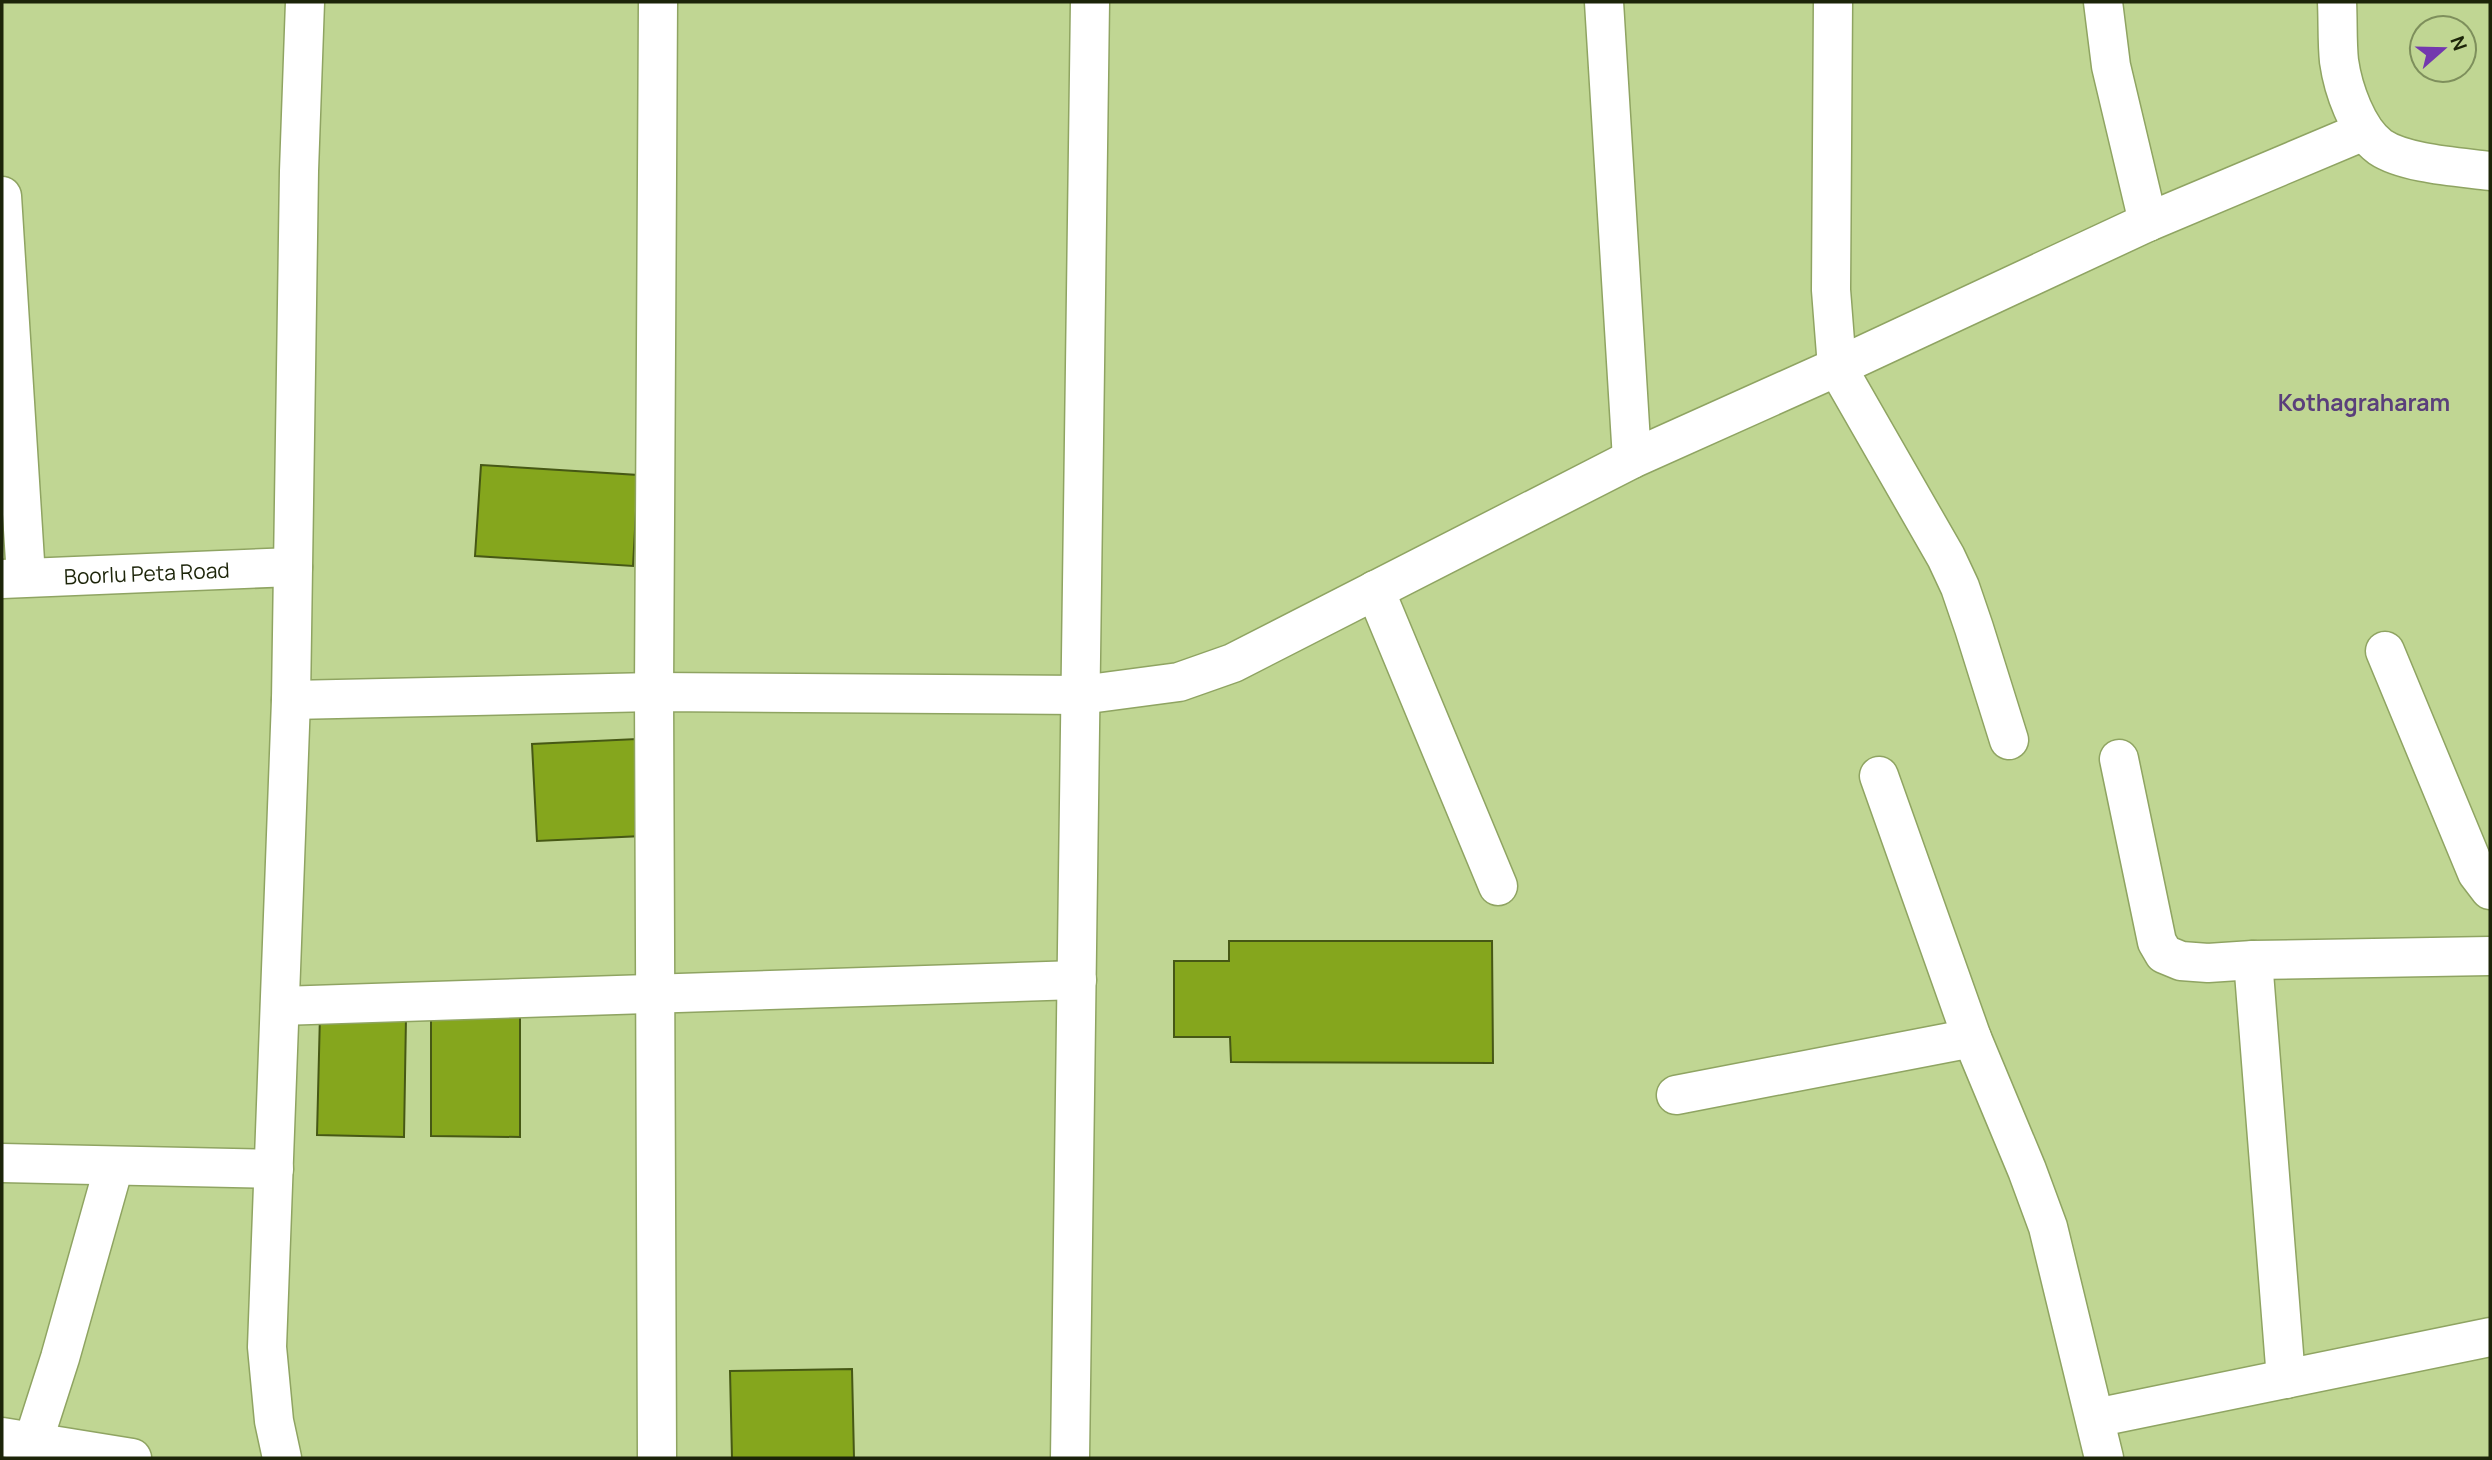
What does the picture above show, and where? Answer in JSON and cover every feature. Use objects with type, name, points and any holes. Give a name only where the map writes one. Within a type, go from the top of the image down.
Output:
[{"type":"street","points":[[282,1458],[274,1421],[267,1347],[291,700],[299,172],[306,2]]},
{"type":"street","points":[[657,1458],[654,692],[659,2]]},
{"type":"street","points":[[1070,1458],[1090,2]]},
{"type":"street","points":[[1604,2],[1632,459]]},
{"type":"street","points":[[1833,2],[1831,290],[1837,367],[1946,557],[1960,587],[2009,740]]},
{"type":"street","points":[[2103,2],[2111,66],[2148,222]]},
{"type":"street","points":[[2337,2],[2339,62],[2349,98],[2364,131],[2381,147],[2413,160],[2490,171]]},
{"type":"street","points":[[291,700],[654,692],[1081,695],[1180,682],[1233,663],[1632,459],[2148,222],[2364,131]]},
{"type":"street","points":[[2,196],[14,578]]},
{"type":"street","name":"Boorlu Peta Road","points":[[14,578],[293,566]]},
{"type":"street","points":[[1375,590],[1498,886]]},
{"type":"street","points":[[2385,651],[2477,873],[2490,890]]},
{"type":"street","points":[[2119,759],[2157,942],[2164,954],[2181,961],[2208,963],[2490,956]]},
{"type":"street","points":[[1879,776],[1972,1038],[2048,1227],[2104,1458]]},
{"type":"street","points":[[2253,960],[2286,1379]]},
{"type":"street","points":[[280,1006],[1077,980]]},
{"type":"street","points":[[1676,1095],[1972,1038]]},
{"type":"street","points":[[2,1163],[274,1169]]},
{"type":"street","points":[[114,1166],[61,1358],[17,1440],[132,1458]]},
{"type":"street","points":[[2095,1418],[2490,1337]]},
{"type":"building","points":[[481,465],[638,475],[633,566],[475,556]]},
{"type":"building","points":[[637,739],[642,836],[537,841],[532,744]]},
{"type":"building","points":[[1229,941],[1492,941],[1493,1063],[1231,1062],[1230,1037],[1174,1037],[1174,961],[1229,961]]},
{"type":"building","points":[[431,1005],[520,1006],[520,1137],[431,1136]]},
{"type":"building","points":[[320,1014],[406,1017],[404,1137],[317,1135]]},
{"type":"building","points":[[852,1369],[854,1458],[732,1458],[730,1371]]},
{"type":"district","name":"Kothagraharam","points":[[2364,402]]}]
